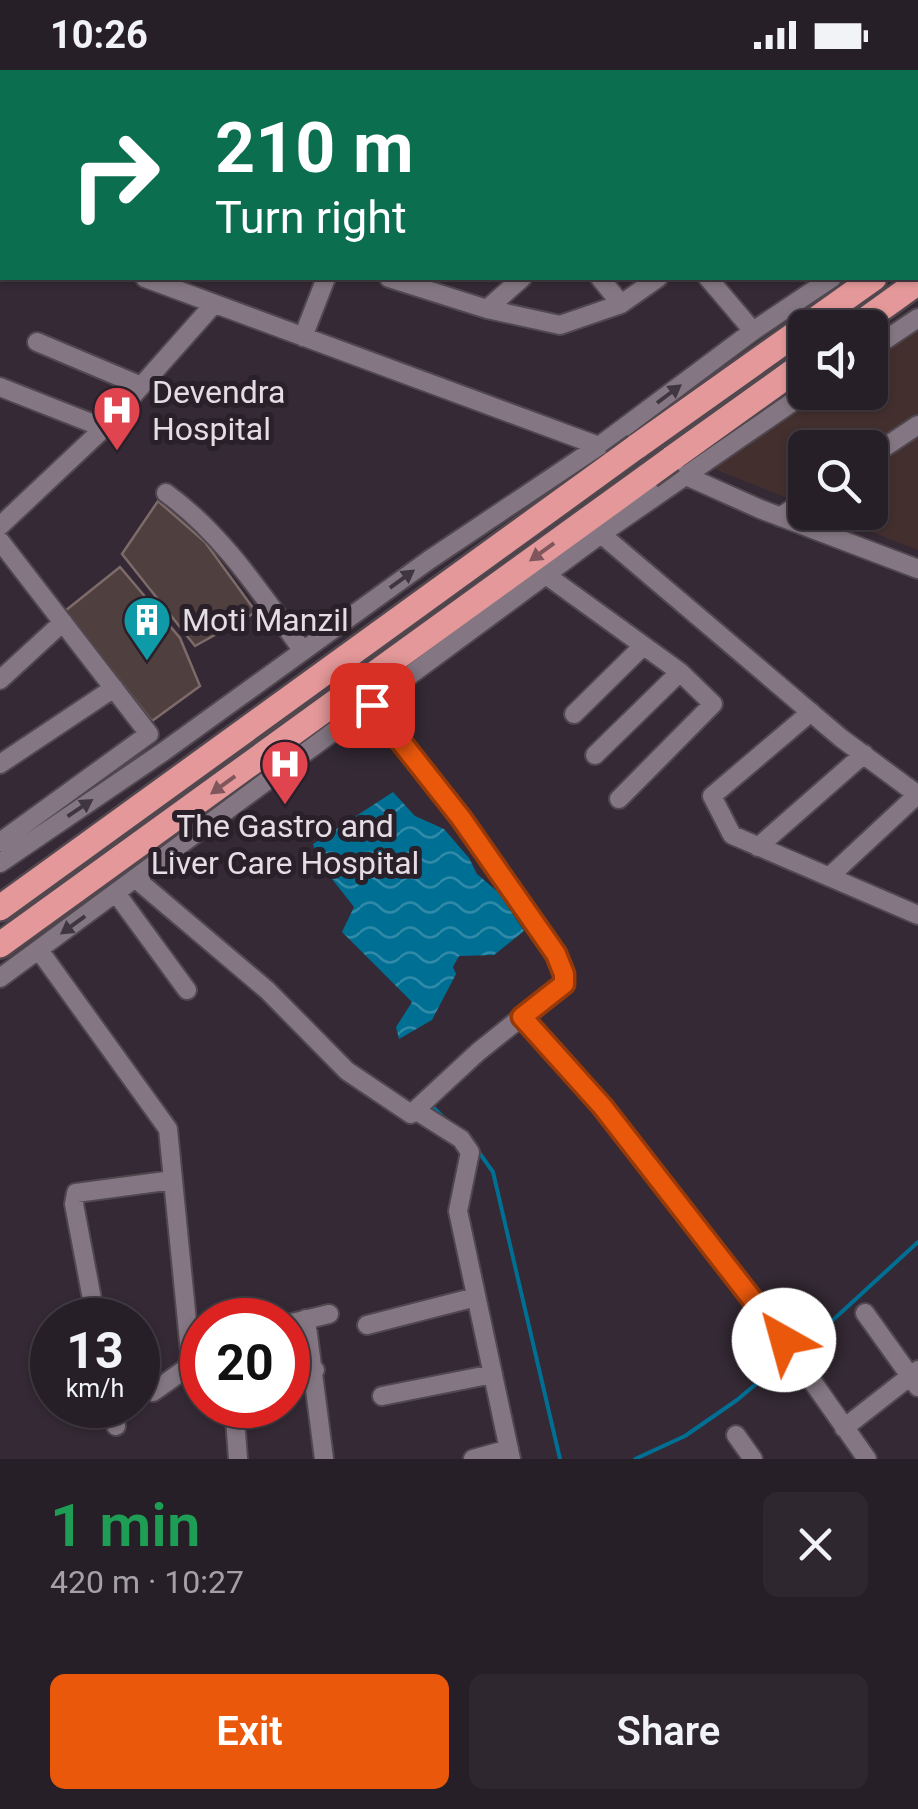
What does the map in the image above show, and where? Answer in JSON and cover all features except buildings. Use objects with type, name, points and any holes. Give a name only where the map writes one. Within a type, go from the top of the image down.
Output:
[{"type":"highway","points":[[0,908],[607,454],[636,447],[871,280]]},
{"type":"highway","points":[[879,310],[918,282]]},
{"type":"highway","points":[[0,946],[650,474],[678,467],[788,377]]},
{"type":"street","points":[[149,280],[607,454]]},
{"type":"street","points":[[303,337],[325,280]]},
{"type":"street","points":[[404,280],[487,309],[560,324],[621,304],[655,280]]},
{"type":"street","points":[[487,309],[514,280]]},
{"type":"street","points":[[602,280],[621,304]]},
{"type":"street","points":[[710,280],[752,332]]},
{"type":"street","points":[[0,864],[429,560],[607,454],[752,332],[829,280]]},
{"type":"street","points":[[0,526],[104,428],[214,304]]},
{"type":"street","points":[[888,338],[918,318]]},
{"type":"street","points":[[37,342],[140,384]]},
{"type":"street","points":[[0,387],[104,428]]},
{"type":"street","points":[[0,978],[601,534],[678,467],[788,403]]},
{"type":"street","points":[[888,445],[918,425]]},
{"type":"street","points":[[678,467],[780,517],[918,569]]},
{"type":"street","points":[[166,493],[193,512],[242,567],[303,651]]},
{"type":"street","points":[[780,517],[788,512]]},
{"type":"street","points":[[601,534],[810,712],[918,795],[829,878]]},
{"type":"street","points":[[0,542],[149,734],[0,842]]},
{"type":"street","points":[[546,575],[709,697],[712,708],[619,799]]},
{"type":"street","points":[[0,680],[63,622]]},
{"type":"street","points":[[574,714],[643,646]]},
{"type":"street","points":[[595,756],[680,672]]},
{"type":"street","points":[[0,764],[114,688]]},
{"type":"street","points":[[136,879],[267,990],[348,1072],[411,1114],[564,984],[564,974],[556,954],[461,818],[372,705]]},
{"type":"street","points":[[810,712],[712,796],[732,835],[918,915]]},
{"type":"street","points":[[758,847],[864,754]]},
{"type":"street","points":[[116,893],[187,990]]},
{"type":"street","points":[[39,950],[168,1128],[189,1298]]},
{"type":"street","points":[[522,1017],[602,1106],[784,1340]]},
{"type":"street","points":[[416,1110],[460,1138],[470,1152],[458,1211],[510,1454],[473,1459]]},
{"type":"street","points":[[92,1298],[74,1204],[76,1192],[174,1180]]},
{"type":"street","points":[[367,1325],[476,1297]]},
{"type":"street","points":[[844,1428],[915,1378],[865,1313]]},
{"type":"street","points":[[310,1318],[329,1314]]},
{"type":"street","points":[[310,1344],[324,1459]]},
{"type":"street","points":[[798,1360],[867,1459]]},
{"type":"street","points":[[310,1370],[314,1370]]},
{"type":"street","points":[[382,1396],[492,1374]]},
{"type":"street","points":[[236,1428],[238,1459]]},
{"type":"street","points":[[736,1435],[753,1459]]},
{"type":"shaded area","points":[[918,322],[918,550],[867,530],[888,530],[888,430],[788,430],[788,498],[709,467],[791,410],[888,410],[888,343]]},
{"type":"water","points":[[393,792],[415,816],[444,829],[469,858],[477,874],[498,892],[524,931],[494,955],[459,956],[453,967],[456,974],[432,1020],[399,1039],[396,1027],[412,1002],[342,932],[354,907],[317,860],[313,844]]},
{"type":"waterway","points":[[433,1107],[446,1120]]},
{"type":"waterway","points":[[478,1151],[493,1172],[560,1459]]},
{"type":"waterway","points":[[635,1459],[685,1436],[737,1400],[918,1242]]},
{"type":"place","name":"Devendra Hospital","points":[[117,452]]},
{"type":"place","name":"Moti Manzil","points":[[147,662]]},
{"type":"place","name":"The Gastro and Liver Care Hospital","points":[[285,806]]},
{"type":"route","points":[[372,705],[461,818],[556,954],[564,984],[522,1017],[602,1106],[784,1340]]}]
